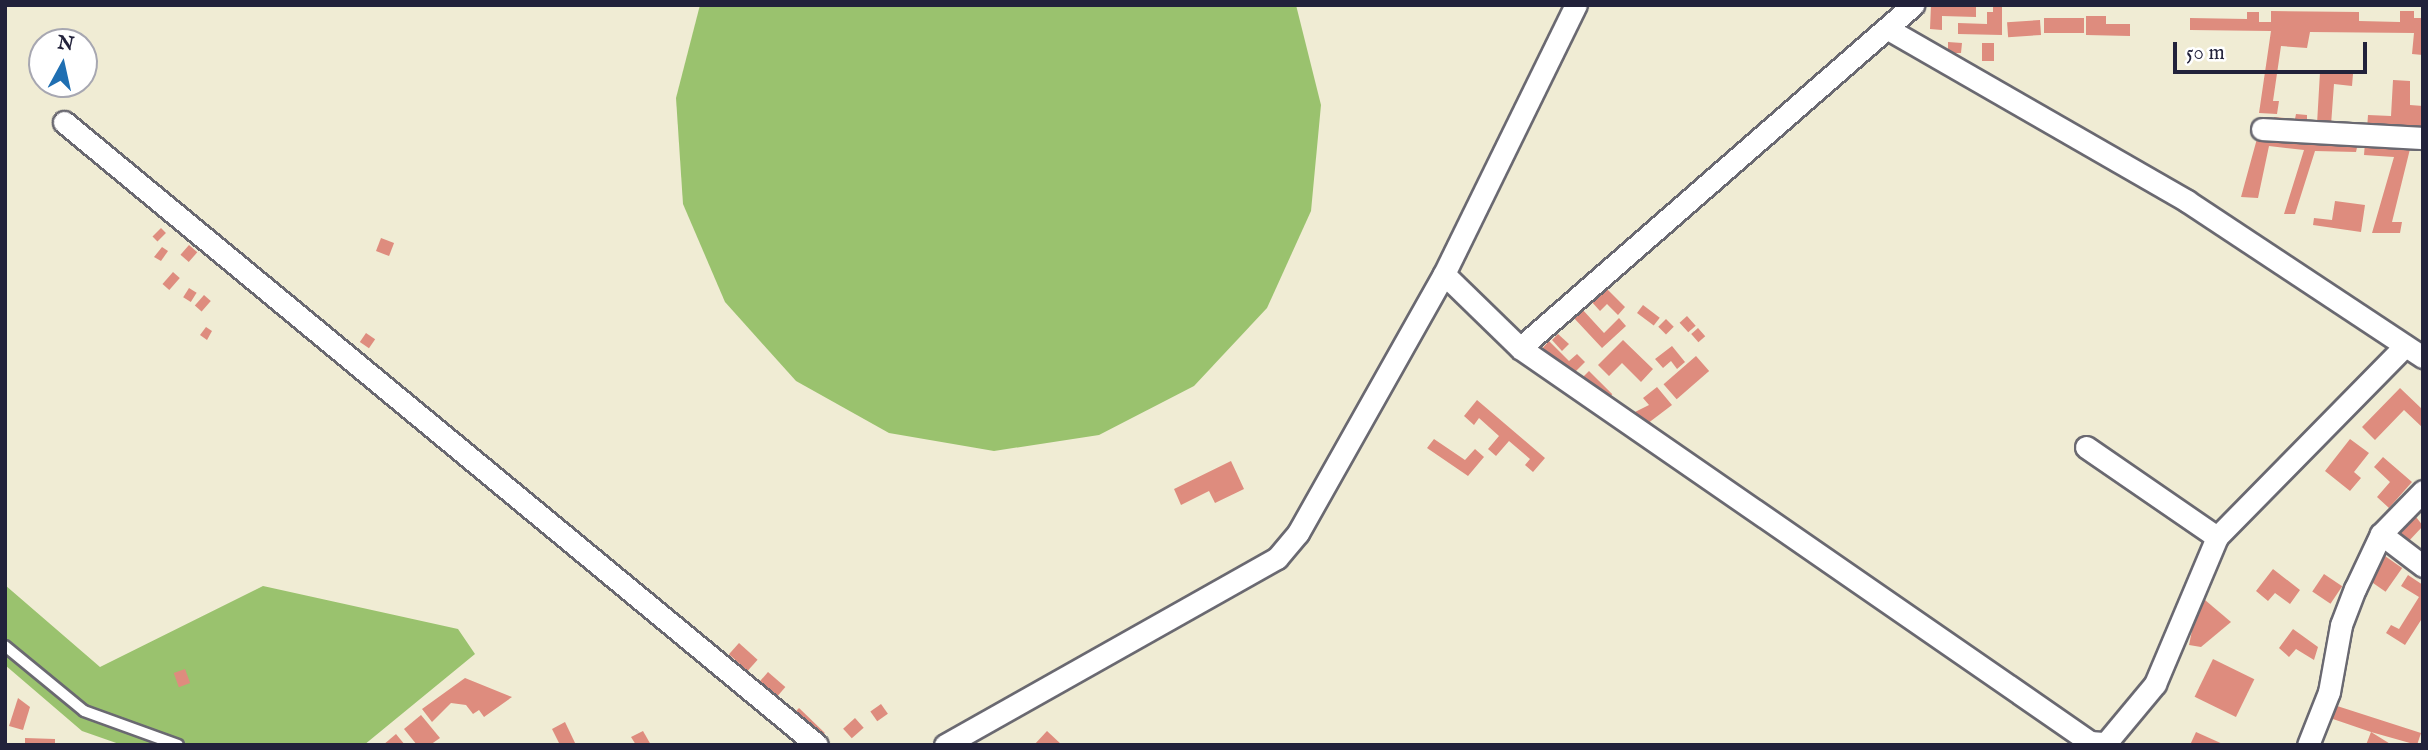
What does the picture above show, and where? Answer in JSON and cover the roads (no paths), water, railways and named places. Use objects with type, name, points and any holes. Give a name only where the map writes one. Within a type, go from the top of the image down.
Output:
[{"type":"street","points":[[945,745],[1277,558],[1298,533],[1444,274],[1576,5]]},
{"type":"street","points":[[1520,348],[1913,5]]},
{"type":"street","points":[[1444,274],[1520,348],[2090,742],[2112,740],[2155,684],[2217,537],[2414,352],[2187,201],[1888,29]]},
{"type":"street","points":[[64,122],[817,745]]},
{"type":"street","points":[[2262,129],[2423,138]]},
{"type":"street","points":[[2086,447],[2217,537]]},
{"type":"street","points":[[2308,745],[2329,692],[2342,625],[2381,534],[2423,491]]},
{"type":"street","points":[[2381,534],[2423,566]]},
{"type":"lane","points":[[5,646],[84,711],[177,745]]}]
